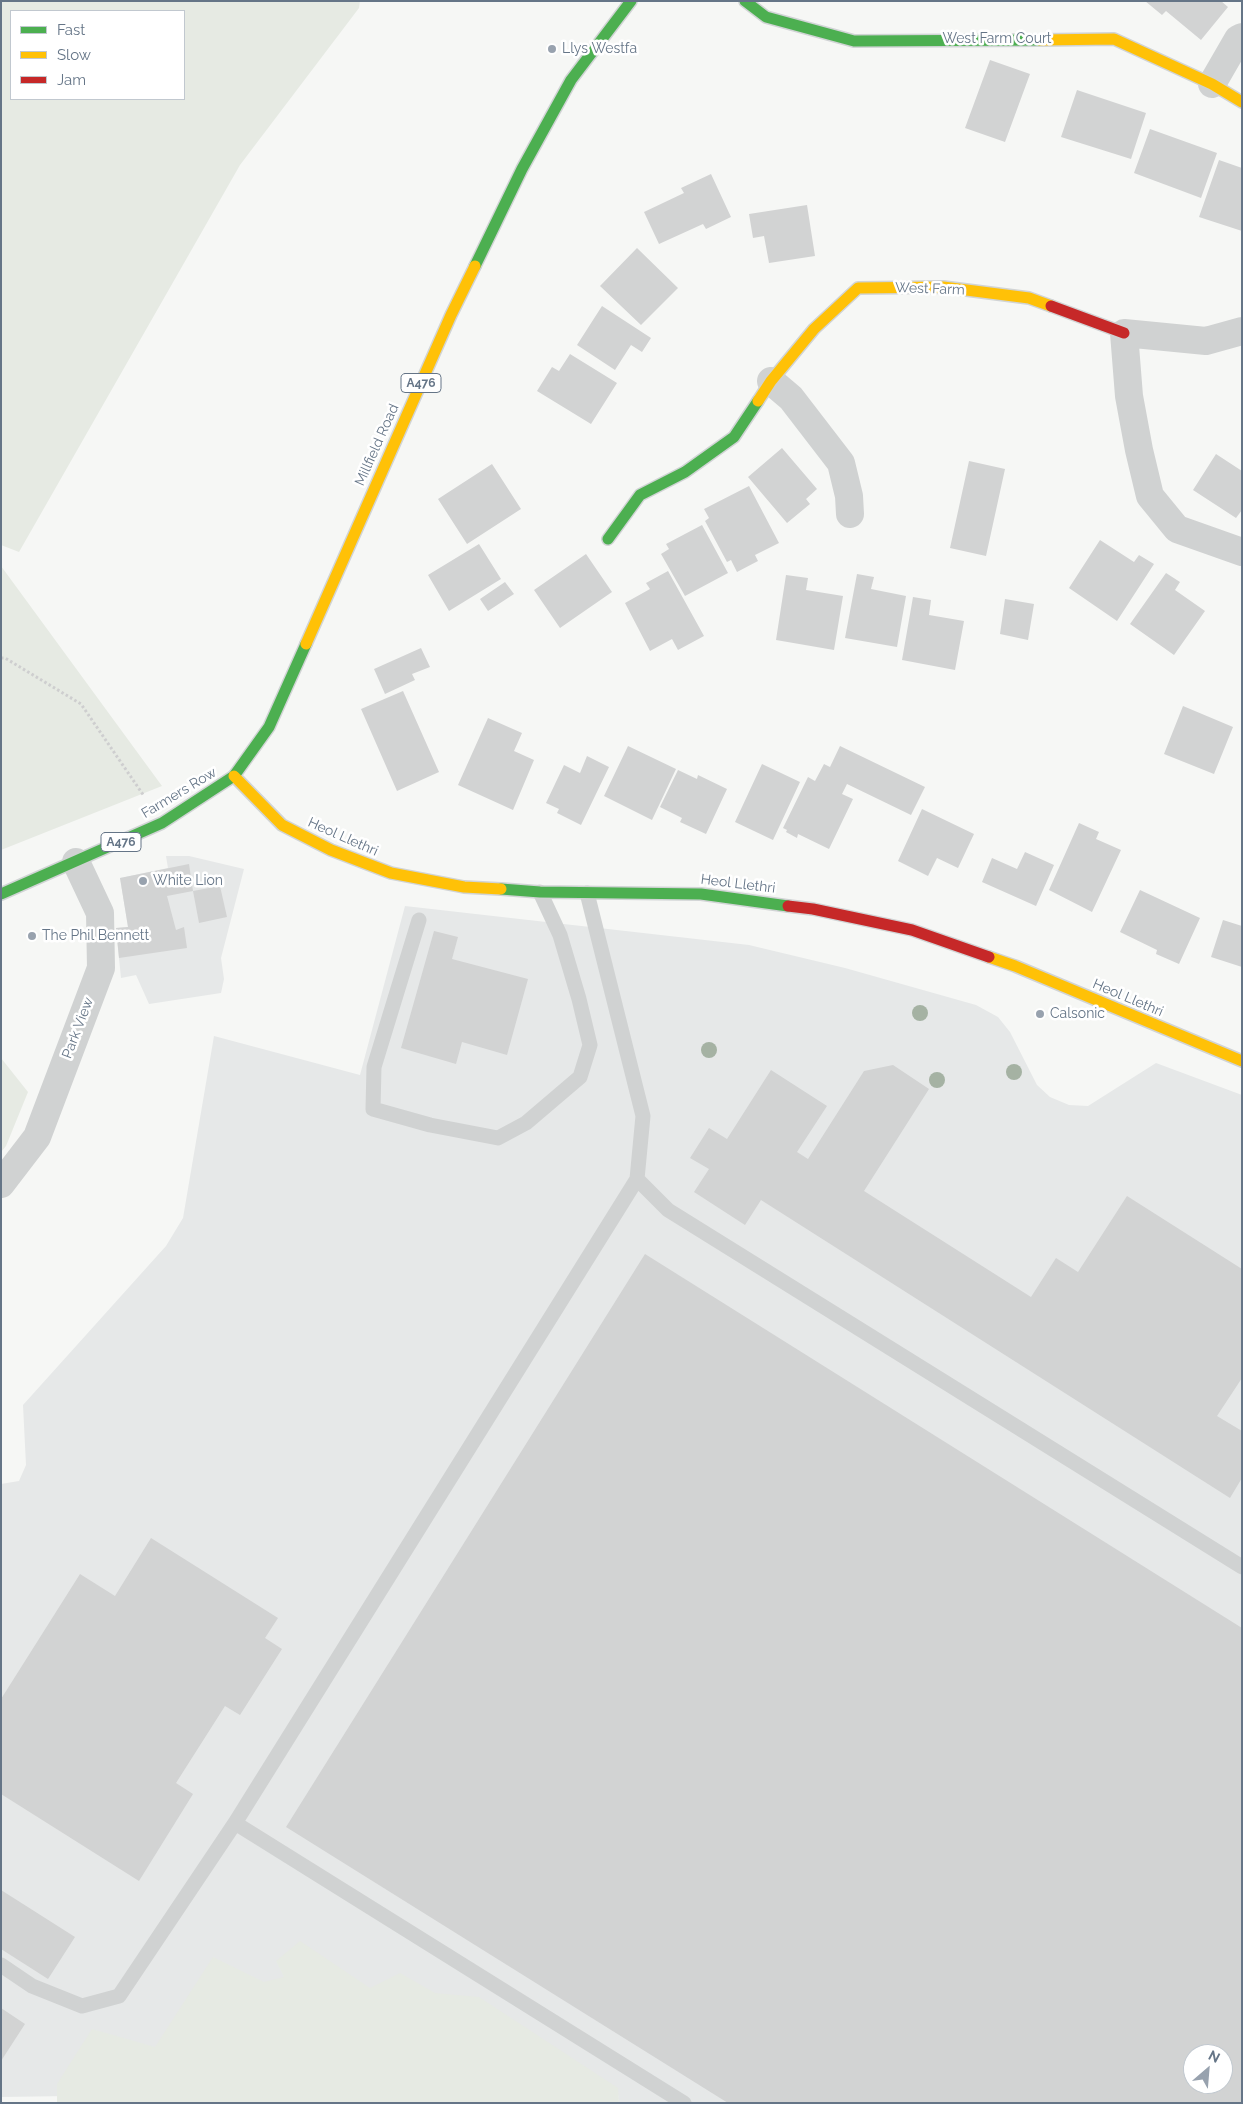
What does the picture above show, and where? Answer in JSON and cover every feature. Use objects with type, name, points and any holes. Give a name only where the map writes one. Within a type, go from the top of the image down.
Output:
[{"type":"main road","name":"Millfield Road","points":[[234,776],[269,726],[451,315],[522,169],[571,80],[631,1]]},
{"type":"main road","name":"West Farm Court","points":[[745,1],[766,17],[854,41],[1114,39],[1212,84],[1242,102]]},
{"type":"main road","name":"West Farm","points":[[608,538],[640,495],[685,472],[734,437],[771,381],[814,329],[858,288],[943,287],[1029,298],[1124,333]]},
{"type":"main road","name":"Farmers Row","points":[[1,894],[162,823],[234,776]]},
{"type":"main road","name":"Heol Llethri","points":[[234,776],[282,824],[331,850],[391,873],[464,887],[540,892],[701,894],[813,908],[912,930],[1015,966],[1242,1061]]},
{"type":"street","points":[[1212,84],[1238,39],[1242,37]]},
{"type":"street","points":[[1242,331],[1206,341],[1124,333],[1129,396],[1150,496],[1177,529],[1242,552]]},
{"type":"street","points":[[771,381],[791,398],[841,463],[849,496],[850,514]]},
{"type":"street","name":"Park View","points":[[1,1184],[36,1137],[101,968],[100,913],[76,862]]},
{"type":"lane","points":[[419,920],[374,1067],[373,1109],[430,1125],[498,1138],[526,1123],[580,1077],[590,1045],[560,935],[540,892]]},
{"type":"lane","points":[[1,1965],[32,1986],[82,2006],[119,1996],[235,1823],[637,1179],[644,1116],[587,893]]},
{"type":"lane","points":[[637,1179],[668,1210],[1242,1568]]},
{"type":"lane","points":[[235,1823],[684,2103]]},
{"type":"path","points":[[1,658],[5,658],[81,704],[162,823]]},
{"type":"shaded area","points":[[1,1],[360,1],[359,8],[240,165],[19,552],[1,545]]},
{"type":"shaded area","points":[[1,566],[162,786],[1,850]]},
{"type":"shaded area","points":[[166,856],[189,856],[244,869],[221,958],[224,979],[221,993],[149,1004],[136,975],[121,978],[116,928],[128,927],[120,878],[168,868]]},
{"type":"shaded area","points":[[405,906],[749,945],[845,968],[976,1005],[998,1017],[1010,1032],[1037,1085],[1050,1097],[1069,1105],[1088,1106],[1156,1063],[1242,1095],[1242,2103],[619,2103],[617,2088],[1,2097],[1,1484],[19,1481],[26,1465],[23,1405],[166,1246],[183,1218],[214,1036],[360,1075]]},
{"type":"shaded area","points":[[1,1058],[28,1092],[6,1146],[1,1152]]},
{"type":"shaded area","points":[[300,1941],[370,1988],[400,1973],[435,1993],[479,1997],[618,2088],[619,2103],[57,2103],[57,2084],[92,2029],[155,2047],[213,1957],[264,1982],[284,1977],[276,1961]]},
{"type":"building","points":[[1145,1],[1221,1],[1228,7],[1201,40],[1166,11],[1162,15]]},
{"type":"building","points":[[990,60],[1030,74],[1005,142],[965,128]]},
{"type":"building","points":[[1077,90],[1146,113],[1131,159],[1061,137]]},
{"type":"building","points":[[1150,129],[1217,153],[1201,198],[1134,173]]},
{"type":"building","points":[[1219,160],[1242,168],[1242,231],[1199,217]]},
{"type":"building","points":[[711,174],[731,217],[706,229],[703,224],[659,244],[644,212],[684,193],[681,188]]},
{"type":"building","points":[[807,205],[815,256],[769,263],[764,236],[753,238],[749,214]]},
{"type":"building","points":[[637,248],[678,288],[641,325],[600,286]]},
{"type":"building","points":[[602,306],[651,338],[642,352],[631,345],[615,370],[577,345]]},
{"type":"building","points":[[570,354],[617,383],[591,424],[537,391],[552,367],[559,371]]},
{"type":"building","points":[[782,448],[817,489],[806,499],[810,504],[787,523],[748,477]]},
{"type":"building","points":[[1216,454],[1242,471],[1242,510],[1236,518],[1193,490]]},
{"type":"building","points":[[969,461],[1005,469],[986,556],[950,548]]},
{"type":"building","points":[[492,464],[521,509],[467,544],[438,499]]},
{"type":"building","points":[[749,486],[779,543],[755,555],[758,561],[737,572],[731,560],[727,562],[705,521],[709,518],[704,509]]},
{"type":"building","points":[[702,525],[728,573],[685,596],[661,554],[669,549],[666,544]]},
{"type":"building","points":[[1100,540],[1134,562],[1139,555],[1154,564],[1117,621],[1069,588]]},
{"type":"building","points":[[479,544],[501,579],[449,611],[428,575]]},
{"type":"building","points":[[586,554],[612,592],[560,628],[534,590]]},
{"type":"building","points":[[668,571],[704,636],[678,650],[672,639],[650,651],[625,603],[650,589],[646,583]]},
{"type":"building","points":[[1166,573],[1180,582],[1175,590],[1205,611],[1174,655],[1130,624]]},
{"type":"building","points":[[857,574],[874,577],[871,589],[906,596],[897,647],[845,638]]},
{"type":"building","points":[[786,575],[808,578],[806,590],[843,596],[834,650],[776,640]]},
{"type":"building","points":[[505,582],[514,594],[488,611],[480,599]]},
{"type":"building","points":[[913,597],[931,600],[929,615],[964,621],[955,670],[902,660]]},
{"type":"building","points":[[1005,599],[1034,604],[1028,640],[1000,634]]},
{"type":"building","points":[[421,648],[430,667],[412,674],[415,680],[385,694],[374,669]]},
{"type":"building","points":[[403,691],[439,772],[397,791],[361,709]]},
{"type":"building","points":[[1183,706],[1233,727],[1214,774],[1164,754]]},
{"type":"building","points":[[488,718],[522,733],[514,751],[534,760],[513,810],[458,785]]},
{"type":"building","points":[[628,746],[676,769],[652,820],[604,796]]},
{"type":"building","points":[[840,746],[925,787],[911,815],[847,784],[842,794],[853,799],[829,849],[798,834],[797,838],[786,832],[787,830],[783,828],[808,777],[815,781],[824,764],[830,767]]},
{"type":"building","points":[[587,756],[609,767],[581,825],[557,813],[559,809],[546,803],[564,765],[580,773]]},
{"type":"building","points":[[762,764],[800,782],[773,840],[735,822]]},
{"type":"building","points":[[678,770],[697,779],[698,775],[727,789],[706,834],[680,822],[682,818],[660,807]]},
{"type":"building","points":[[922,809],[974,834],[958,868],[937,858],[928,876],[898,861]]},
{"type":"building","points":[[1079,823],[1099,832],[1096,839],[1121,850],[1092,912],[1049,890]]},
{"type":"building","points":[[1025,852],[1054,865],[1036,906],[982,882],[992,858],[1017,869]]},
{"type":"building","points":[[189,864],[193,891],[167,896],[176,930],[184,927],[187,948],[119,958],[116,928],[128,927],[120,878]]},
{"type":"building","points":[[220,886],[227,917],[199,923],[193,891]]},
{"type":"building","points":[[1140,890],[1200,918],[1179,964],[1156,954],[1157,950],[1120,932]]},
{"type":"building","points":[[1223,920],[1242,926],[1242,967],[1211,957]]},
{"type":"building","points":[[434,931],[458,937],[452,959],[528,979],[507,1055],[462,1042],[456,1064],[401,1048]]},
{"type":"building","points":[[893,1065],[929,1089],[864,1191],[1031,1297],[1056,1258],[1078,1272],[1127,1196],[1242,1269],[1242,1378],[1217,1416],[1242,1431],[1242,1478],[1230,1498],[761,1200],[745,1225],[694,1192],[709,1169],[690,1158],[709,1128],[727,1139],[771,1070],[827,1106],[797,1152],[808,1159],[864,1071]]},
{"type":"building","points":[[645,1254],[1242,1628],[1242,2103],[728,2103],[286,1827]]},
{"type":"building","points":[[151,1538],[278,1618],[265,1638],[282,1649],[240,1715],[225,1706],[176,1783],[193,1794],[139,1881],[1,1794],[1,1699],[80,1574],[115,1596]]},
{"type":"building","points":[[1,1890],[75,1937],[48,1979],[1,1949]]},
{"type":"building","points":[[1,2008],[25,2024],[1,2061]]},
{"type":"traffic: fast","points":[[475,266],[522,169],[571,80],[631,1]]},
{"type":"traffic: fast","points":[[745,1],[766,17],[854,41],[1040,40]]},
{"type":"traffic: fast","points":[[608,539],[640,495],[685,472],[734,437],[758,401]]},
{"type":"traffic: fast","points":[[1,894],[162,823],[234,776],[269,727],[306,644]]},
{"type":"traffic: fast","points":[[501,889],[540,892],[701,894],[788,906]]},
{"type":"traffic: slow","points":[[1040,40],[1114,39],[1212,84],[1242,102]]},
{"type":"traffic: slow","points":[[306,644],[451,315],[475,266]]},
{"type":"traffic: slow","points":[[758,401],[771,381],[814,329],[858,288],[943,287],[1029,298],[1051,306]]},
{"type":"traffic: slow","points":[[234,776],[282,825],[331,850],[391,873],[464,887],[501,889]]},
{"type":"traffic: slow","points":[[989,957],[1015,966],[1242,1061]]},
{"type":"traffic: jam","points":[[1051,306],[1124,333]]},
{"type":"traffic: jam","points":[[788,906],[813,909],[912,930],[989,957]]},
{"type":"place","name":"Llys Westfa","points":[[552,49]]},
{"type":"place","name":"White Lion","points":[[143,881]]},
{"type":"place","name":"The Phil Bennett","points":[[32,936]]},
{"type":"place","name":"Calsonic","points":[[1040,1014]]}]
